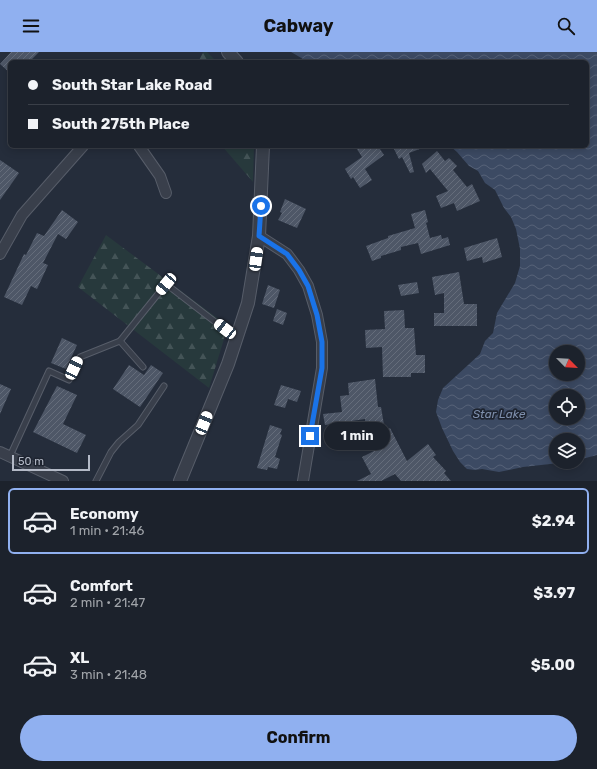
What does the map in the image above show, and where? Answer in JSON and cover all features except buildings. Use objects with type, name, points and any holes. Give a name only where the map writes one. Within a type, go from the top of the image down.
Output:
[{"type":"street","points":[[228,52],[235,60]]},
{"type":"street","points":[[0,254],[22,215],[80,148]]},
{"type":"street","points":[[140,148],[160,176],[166,193]]},
{"type":"street","points":[[180,481],[228,364],[248,303],[259,236],[263,148]]},
{"type":"street","points":[[259,236],[287,254],[299,270],[308,286],[317,315],[322,342],[322,368],[303,481]]},
{"type":"street","points":[[0,452],[63,481]]},
{"type":"lane","points":[[10,456],[49,371],[69,380],[80,357],[120,341],[166,284],[236,338]]},
{"type":"lane","points":[[120,341],[143,367]]},
{"type":"lane","points":[[96,481],[111,452],[119,442],[138,425],[164,386]]},
{"type":"green space","points":[[203,52],[207,52],[215,60],[199,60]]},
{"type":"green space","points":[[224,148],[254,148],[253,182]]},
{"type":"green space","points":[[106,235],[228,326],[209,388],[78,287]]},
{"type":"water","name":"Star Lake","points":[[291,52],[597,52],[597,455],[585,458],[585,433],[549,433],[549,464],[499,472],[482,469],[467,469],[460,462],[453,451],[442,428],[436,412],[438,400],[443,388],[480,354],[485,341],[493,333],[497,313],[515,283],[520,266],[520,249],[516,229],[511,217],[504,208],[495,190],[485,183],[478,171],[469,166],[452,148],[589,148],[589,60],[310,60],[303,59]]},
{"type":"route","points":[[261,206],[259,236],[287,254],[299,270],[308,286],[317,315],[322,342],[322,368],[310,436]]}]
